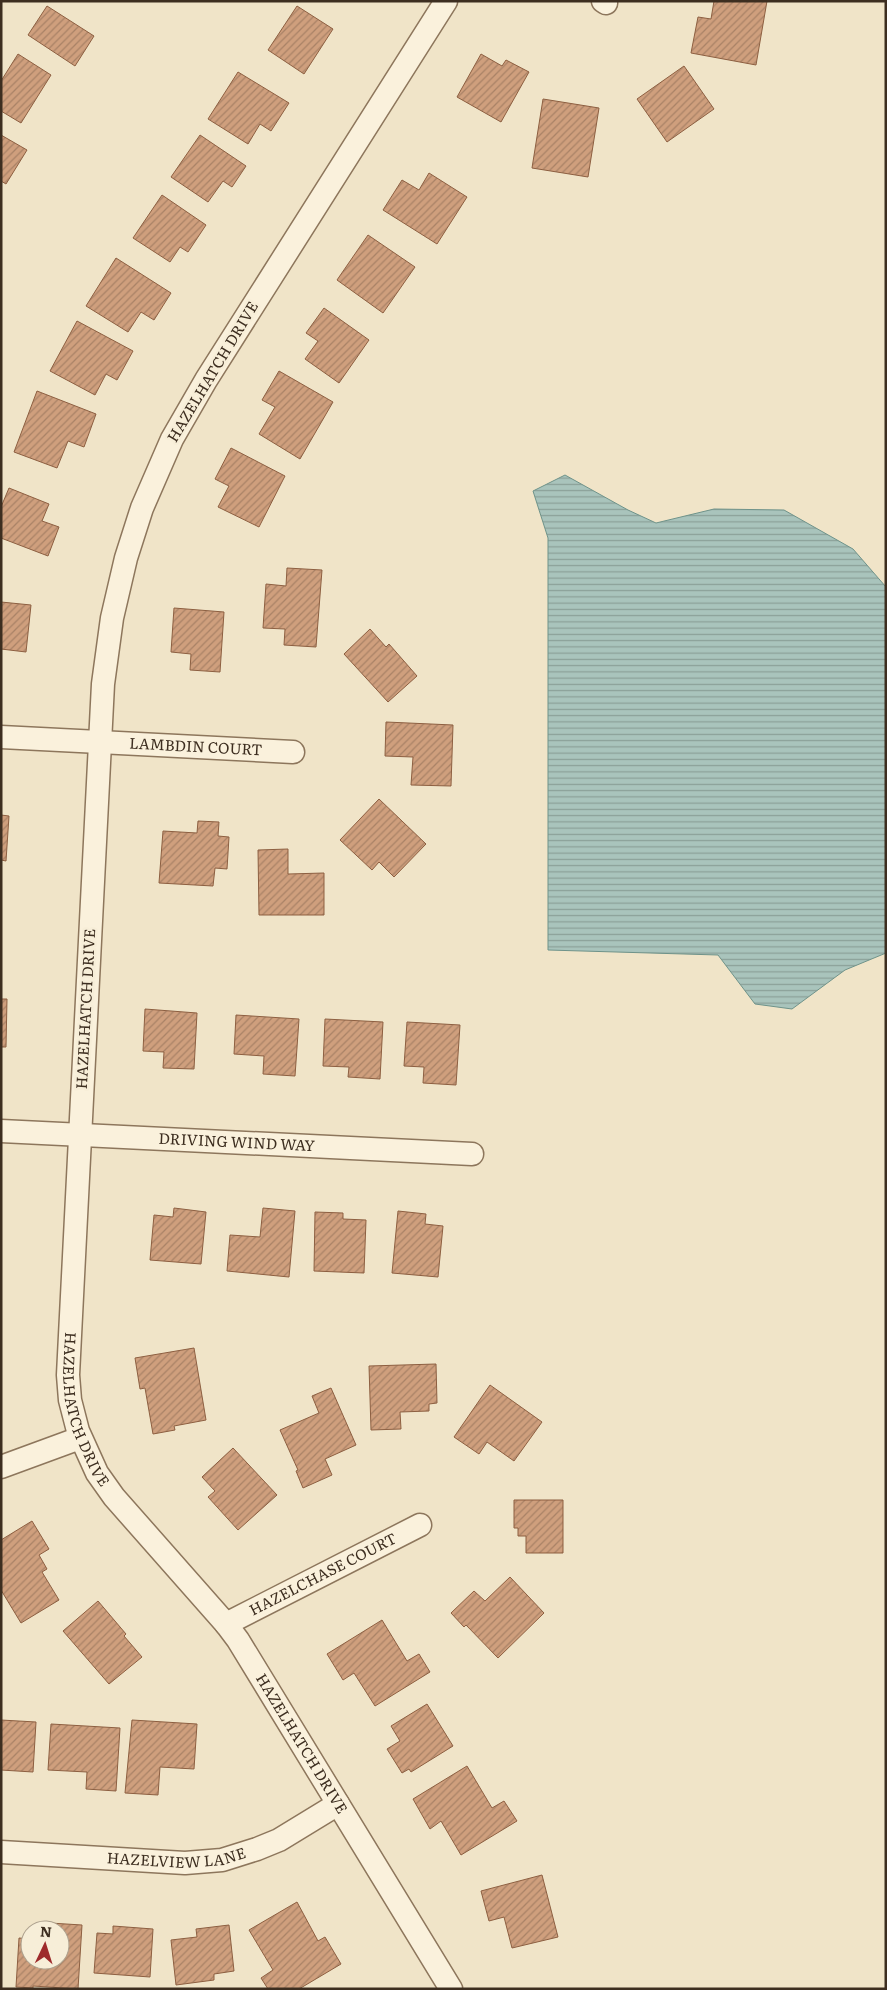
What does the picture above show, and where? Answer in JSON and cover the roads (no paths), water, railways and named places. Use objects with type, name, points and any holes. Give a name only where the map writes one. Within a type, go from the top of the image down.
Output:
[{"type":"street","name":"HAZELHATCH DRIVE","points":[[446,1],[206,380],[172,439],[142,508],[117,591],[105,659],[99,741],[68,1375],[71,1407],[80,1438],[97,1473],[114,1497],[226,1624],[246,1652],[451,1989]]},
{"type":"street","name":"LAMBDIN COURT","points":[[1,736],[293,752]]},
{"type":"street","name":"DRIVING WIND WAY","points":[[1,1131],[472,1154]]},
{"type":"street","points":[[1,1467],[80,1438]]},
{"type":"street","name":"HAZELCHASE COURT","points":[[226,1624],[420,1525]]},
{"type":"street","name":"HAZELVIEW LANE","points":[[1,1852],[185,1863],[216,1860],[256,1849],[279,1840],[338,1804]]},
{"type":"water","points":[[565,475],[628,510],[656,523],[714,509],[784,510],[853,549],[886,587],[886,953],[845,970],[792,1009],[755,1004],[718,955],[548,950],[548,538],[533,491]]}]
